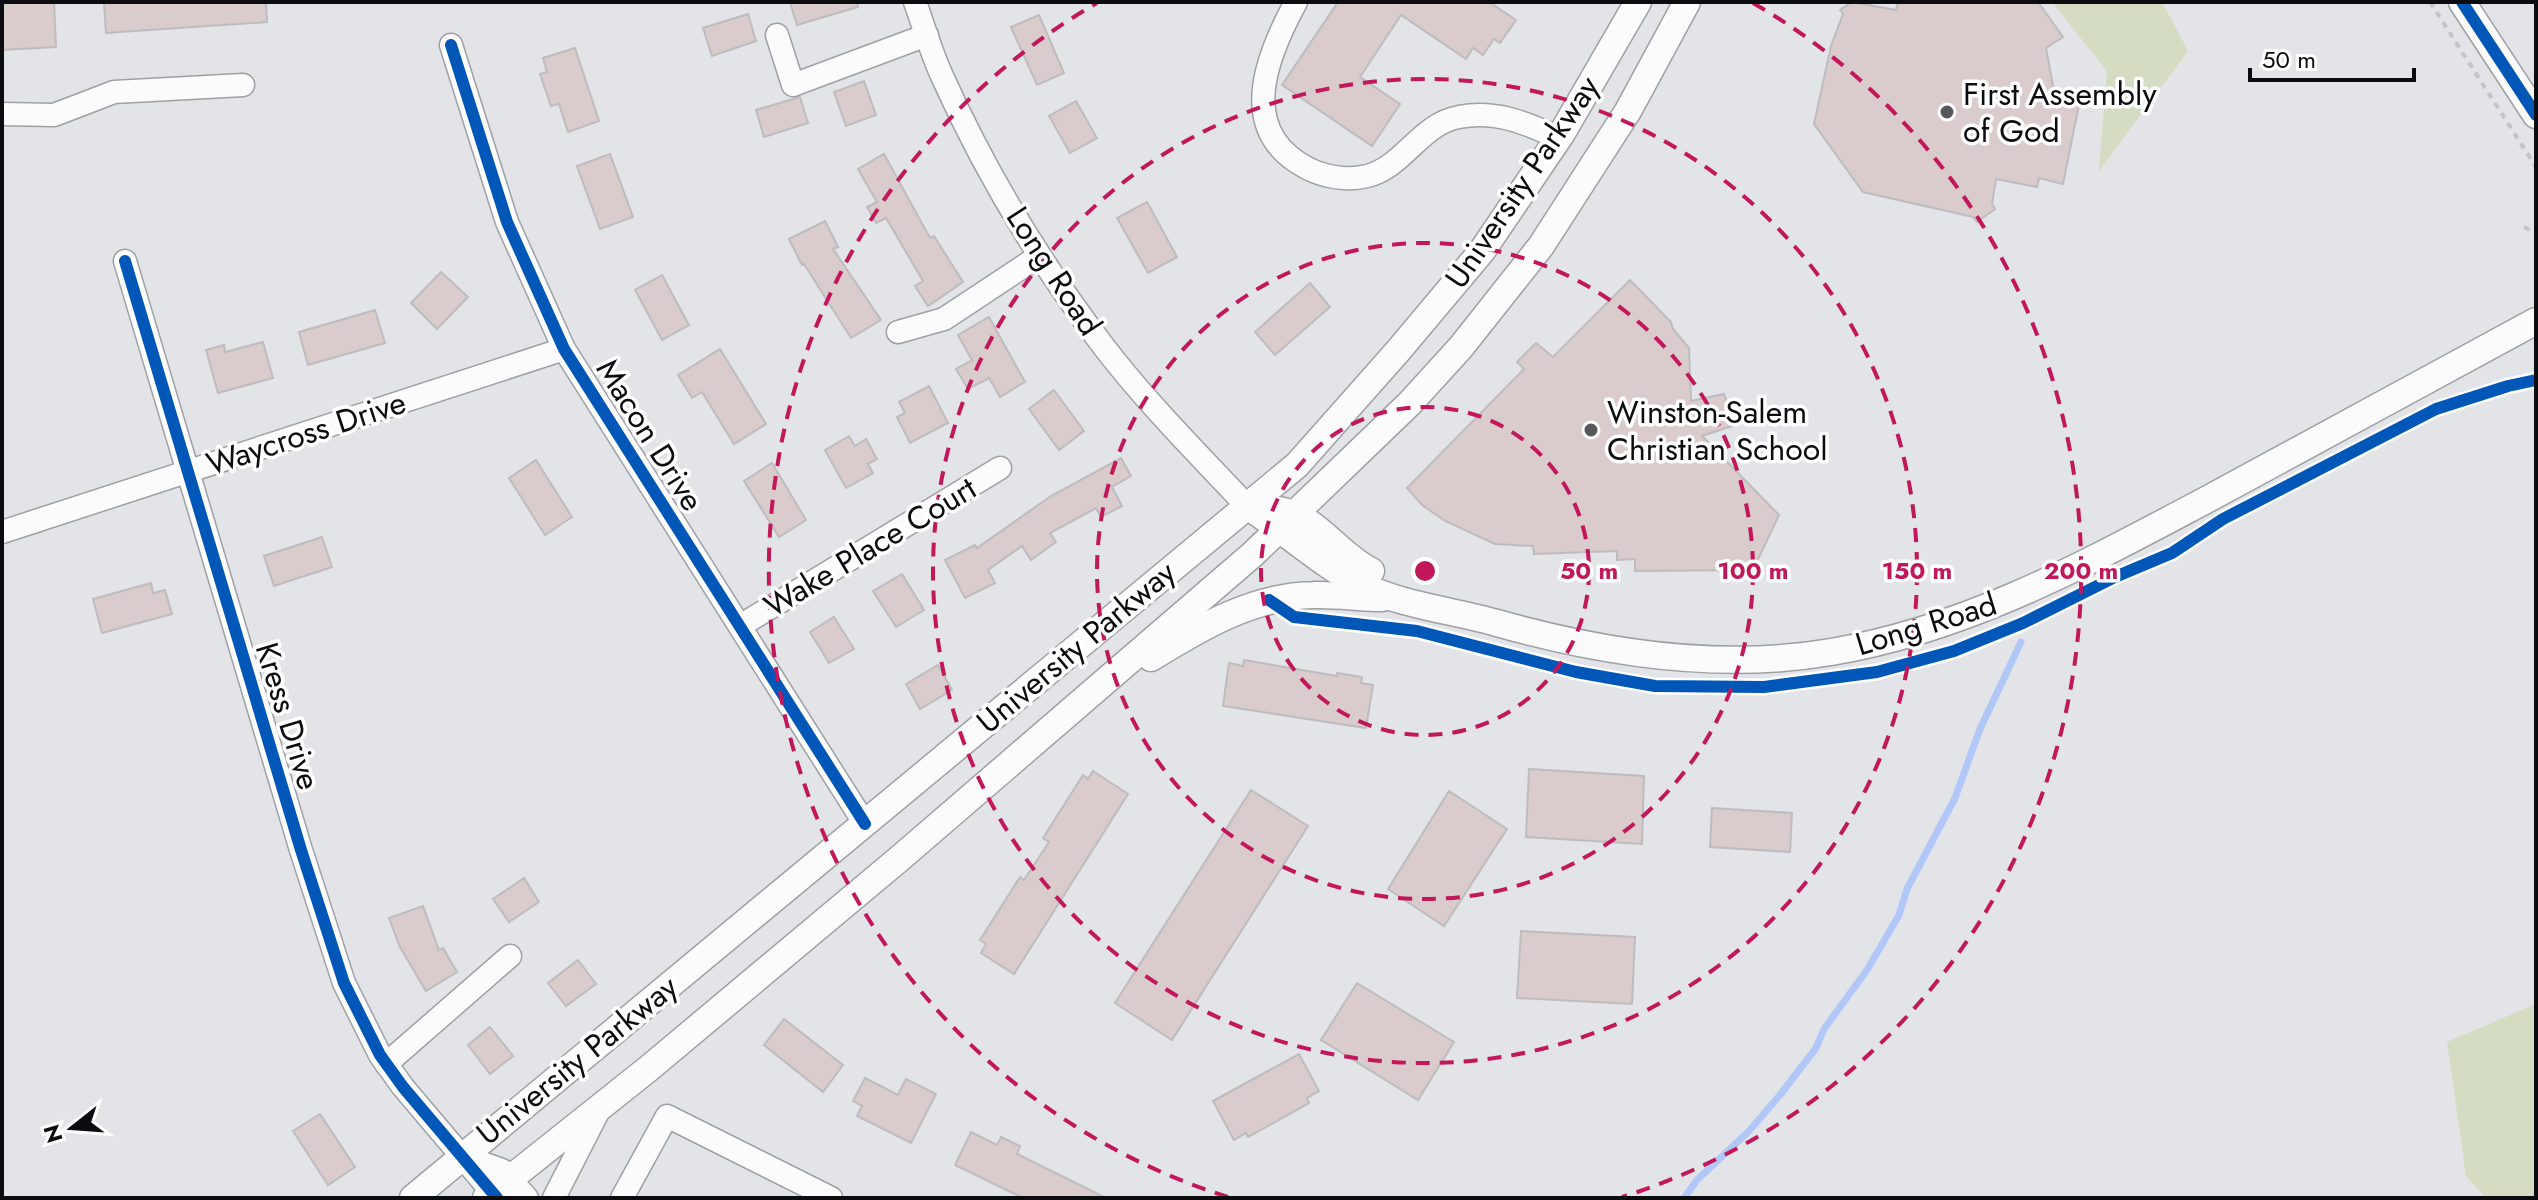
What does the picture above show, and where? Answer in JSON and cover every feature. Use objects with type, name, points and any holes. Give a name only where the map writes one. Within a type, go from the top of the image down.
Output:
[{"type":"main road","name":"University Parkway","points":[[413,1198],[461,1155],[1297,465],[1482,251],[1559,138],[1638,2]]},
{"type":"main road","name":"University Parkway","points":[[503,1193],[600,1108],[899,859],[1288,521],[1410,403],[1461,347],[1541,246],[1628,111],[1687,2]]},
{"type":"main road","points":[[2471,5],[2536,115]]},
{"type":"main road","name":"Long Road","points":[[1288,521],[1305,550],[1361,585],[1391,598],[1586,644],[1668,655],[1756,658],[1828,653],[1880,643],[1963,618],[2046,583],[2536,321]]},
{"type":"main road","points":[[1246,505],[1288,521]]},
{"type":"main road","name":"Long Road","points":[[1288,521],[1359,565],[1445,610]]},
{"type":"main road","points":[[1118,669],[1144,662],[1229,614],[1269,600],[1312,595],[1391,598]]},
{"type":"street","name":"Long Road","points":[[915,2],[940,73],[975,145],[1039,256],[1104,347],[1163,418],[1246,505]]},
{"type":"street","points":[[1296,2],[1274,47],[1262,107],[1275,142],[1314,172],[1347,178],[1372,175],[1390,165],[1431,128],[1459,117],[1486,114],[1509,117],[1559,138]]},
{"type":"street","points":[[777,35],[793,85],[927,35]]},
{"type":"street","name":"Macon Drive","points":[[451,45],[507,222],[564,349],[865,824]]},
{"type":"street","points":[[2,114],[54,115],[114,92],[243,85]]},
{"type":"street","points":[[898,332],[944,319],[1039,256]]},
{"type":"street","name":"Kress Drive","points":[[125,261],[301,850],[344,983],[360,1020],[403,1087],[461,1155],[503,1193]]},
{"type":"street","name":"Waycross Drive","points":[[2,532],[564,349]]},
{"type":"street","name":"Wake Place Court","points":[[740,626],[1000,468]]},
{"type":"street","points":[[386,1064],[510,956]]},
{"type":"street","points":[[554,1198],[600,1108]]},
{"type":"street","points":[[622,1198],[667,1116],[831,1198]]},
{"type":"path","points":[[2430,2],[2536,167]]},
{"type":"path","points":[[2524,227],[2536,233]]},
{"type":"green space","points":[[2052,2],[2162,2],[2188,51],[2099,171],[2107,71]]},
{"type":"green space","points":[[2536,1004],[2536,1198],[2486,1198],[2466,1176],[2447,1042]]},
{"type":"building","points":[[2,2],[54,2],[56,47],[2,50]]},
{"type":"building","points":[[104,2],[266,2],[267,22],[106,33]]},
{"type":"building","points":[[790,2],[857,2],[858,7],[797,25]]},
{"type":"building","points":[[1338,2],[1489,2],[1516,20],[1500,43],[1494,39],[1483,55],[1473,48],[1466,59],[1401,15],[1360,77],[1400,104],[1372,146],[1282,85]]},
{"type":"building","name":"First Assembly of God","points":[[1852,2],[1896,10],[1898,2],[2038,2],[2063,37],[2046,48],[2055,96],[2080,100],[2063,184],[2039,178],[2037,187],[1996,179],[1992,204],[1995,209],[1977,222],[1973,217],[1863,192],[1814,124],[1831,46],[1843,14],[1840,10]]},
{"type":"building","points":[[748,14],[756,41],[712,56],[703,28]]},
{"type":"building","points":[[1039,15],[1064,73],[1037,85],[1011,27]]},
{"type":"building","points":[[575,48],[599,121],[568,132],[559,104],[551,106],[540,74],[547,72],[543,58]]},
{"type":"building","points":[[864,81],[876,115],[846,126],[834,92]]},
{"type":"building","points":[[800,97],[808,123],[764,137],[756,110]]},
{"type":"building","points":[[1076,101],[1097,138],[1070,153],[1049,116]]},
{"type":"building","points":[[610,154],[633,217],[600,229],[577,166]]},
{"type":"building","points":[[884,154],[930,238],[934,236],[963,282],[928,306],[915,286],[923,281],[886,218],[876,223],[867,207],[877,202],[858,169]]},
{"type":"building","points":[[1147,202],[1177,257],[1148,273],[1117,218]]},
{"type":"building","points":[[825,221],[838,247],[833,249],[881,320],[851,338],[802,265],[789,239]]},
{"type":"building","points":[[441,272],[468,297],[437,329],[411,303]]},
{"type":"building","points":[[662,275],[689,325],[662,340],[635,290]]},
{"type":"building","name":"Winston-Salem Christian School","points":[[1630,280],[1671,322],[1689,348],[1691,401],[1724,394],[1735,425],[1702,436],[1779,515],[1753,570],[1635,571],[1635,559],[1617,560],[1617,551],[1534,554],[1533,546],[1495,544],[1445,521],[1422,505],[1407,488],[1524,369],[1517,362],[1536,343],[1553,357]]},
{"type":"building","points":[[1310,283],[1330,307],[1275,355],[1255,332]]},
{"type":"building","points":[[375,310],[385,343],[308,365],[299,332]]},
{"type":"building","points":[[989,317],[1025,382],[1000,397],[989,378],[968,389],[956,369],[972,360],[958,335]]},
{"type":"building","points":[[263,342],[273,378],[218,393],[206,350],[224,345],[225,352]]},
{"type":"building","points":[[720,349],[766,424],[734,444],[702,392],[692,398],[678,375]]},
{"type":"building","points":[[929,386],[948,423],[910,443],[897,417],[905,413],[899,402]]},
{"type":"building","points":[[1054,390],[1084,431],[1059,450],[1029,409]]},
{"type":"building","points":[[849,436],[855,446],[866,439],[877,459],[868,464],[873,473],[846,488],[825,450]]},
{"type":"building","points":[[1121,458],[1131,476],[1112,487],[1122,506],[1101,517],[1096,508],[1050,533],[1056,542],[1031,560],[1022,546],[988,570],[995,583],[965,598],[945,560],[975,545],[977,548],[1051,496]]},
{"type":"building","points":[[536,460],[572,517],[545,535],[509,478]]},
{"type":"building","points":[[772,463],[806,520],[779,537],[744,481]]},
{"type":"building","points":[[322,537],[332,567],[274,586],[264,556]]},
{"type":"building","points":[[902,574],[924,610],[896,627],[873,591]]},
{"type":"building","points":[[151,583],[153,593],[165,590],[172,614],[102,633],[93,599]]},
{"type":"building","points":[[834,617],[854,649],[829,663],[810,632]]},
{"type":"building","points":[[1244,660],[1337,676],[1337,673],[1362,677],[1361,683],[1373,685],[1366,728],[1223,706],[1229,663],[1243,666]]},
{"type":"building","points":[[938,665],[952,690],[920,709],[906,684]]},
{"type":"building","points":[[1529,769],[1644,776],[1642,844],[1526,837]]},
{"type":"building","points":[[1093,771],[1128,794],[1014,974],[981,953],[986,944],[980,940],[1020,877],[1024,880],[1049,842],[1043,838],[1083,775],[1088,779]]},
{"type":"building","points":[[1251,790],[1308,826],[1172,1040],[1115,1003]]},
{"type":"building","points":[[1449,791],[1507,829],[1444,926],[1388,889]]},
{"type":"building","points":[[1712,808],[1792,813],[1790,852],[1710,847]]},
{"type":"building","points":[[524,878],[539,902],[509,922],[493,899]]},
{"type":"building","points":[[423,906],[439,950],[443,948],[457,972],[426,991],[400,947],[389,918]]},
{"type":"building","points":[[1521,931],[1635,937],[1632,1004],[1517,998]]},
{"type":"building","points":[[578,960],[596,984],[566,1006],[548,983]]},
{"type":"building","points":[[1357,983],[1454,1042],[1418,1100],[1321,1040]]},
{"type":"building","points":[[784,1019],[843,1065],[823,1092],[764,1045]]},
{"type":"building","points":[[490,1027],[513,1056],[490,1074],[468,1045]]},
{"type":"building","points":[[1299,1054],[1319,1091],[1307,1098],[1309,1103],[1248,1137],[1246,1133],[1234,1140],[1213,1101]]},
{"type":"building","points":[[865,1078],[898,1095],[906,1079],[936,1094],[911,1143],[857,1116],[862,1106],[853,1101]]},
{"type":"building","points":[[320,1114],[355,1167],[328,1185],[293,1131]]},
{"type":"building","points":[[971,1132],[997,1145],[1001,1137],[1020,1146],[1017,1154],[1106,1198],[1023,1198],[955,1165]]},
{"type":"waterway","points":[[1684,1198],[1697,1180],[1749,1131],[1780,1095],[1816,1048],[1824,1029],[1867,970],[1899,915],[1907,889],[1955,798],[1980,729],[2021,642]]},
{"type":"cycle path","points":[[2462,2],[2536,115]]},
{"type":"cycle path","points":[[451,45],[507,222],[564,349],[865,824]]},
{"type":"cycle path","points":[[125,261],[301,850],[344,983],[380,1055],[403,1087],[497,1198]]},
{"type":"cycle path","points":[[1269,600],[1294,617],[1417,631],[1576,672],[1655,686],[1764,687],[1877,672],[1954,651],[2023,623],[2115,577],[2172,553],[2223,519],[2436,409],[2536,380]]},
{"type":"place","name":"First Assembly of God","points":[[1947,112]]},
{"type":"place","name":"Winston-Salem Christian School","points":[[1591,430]]}]
